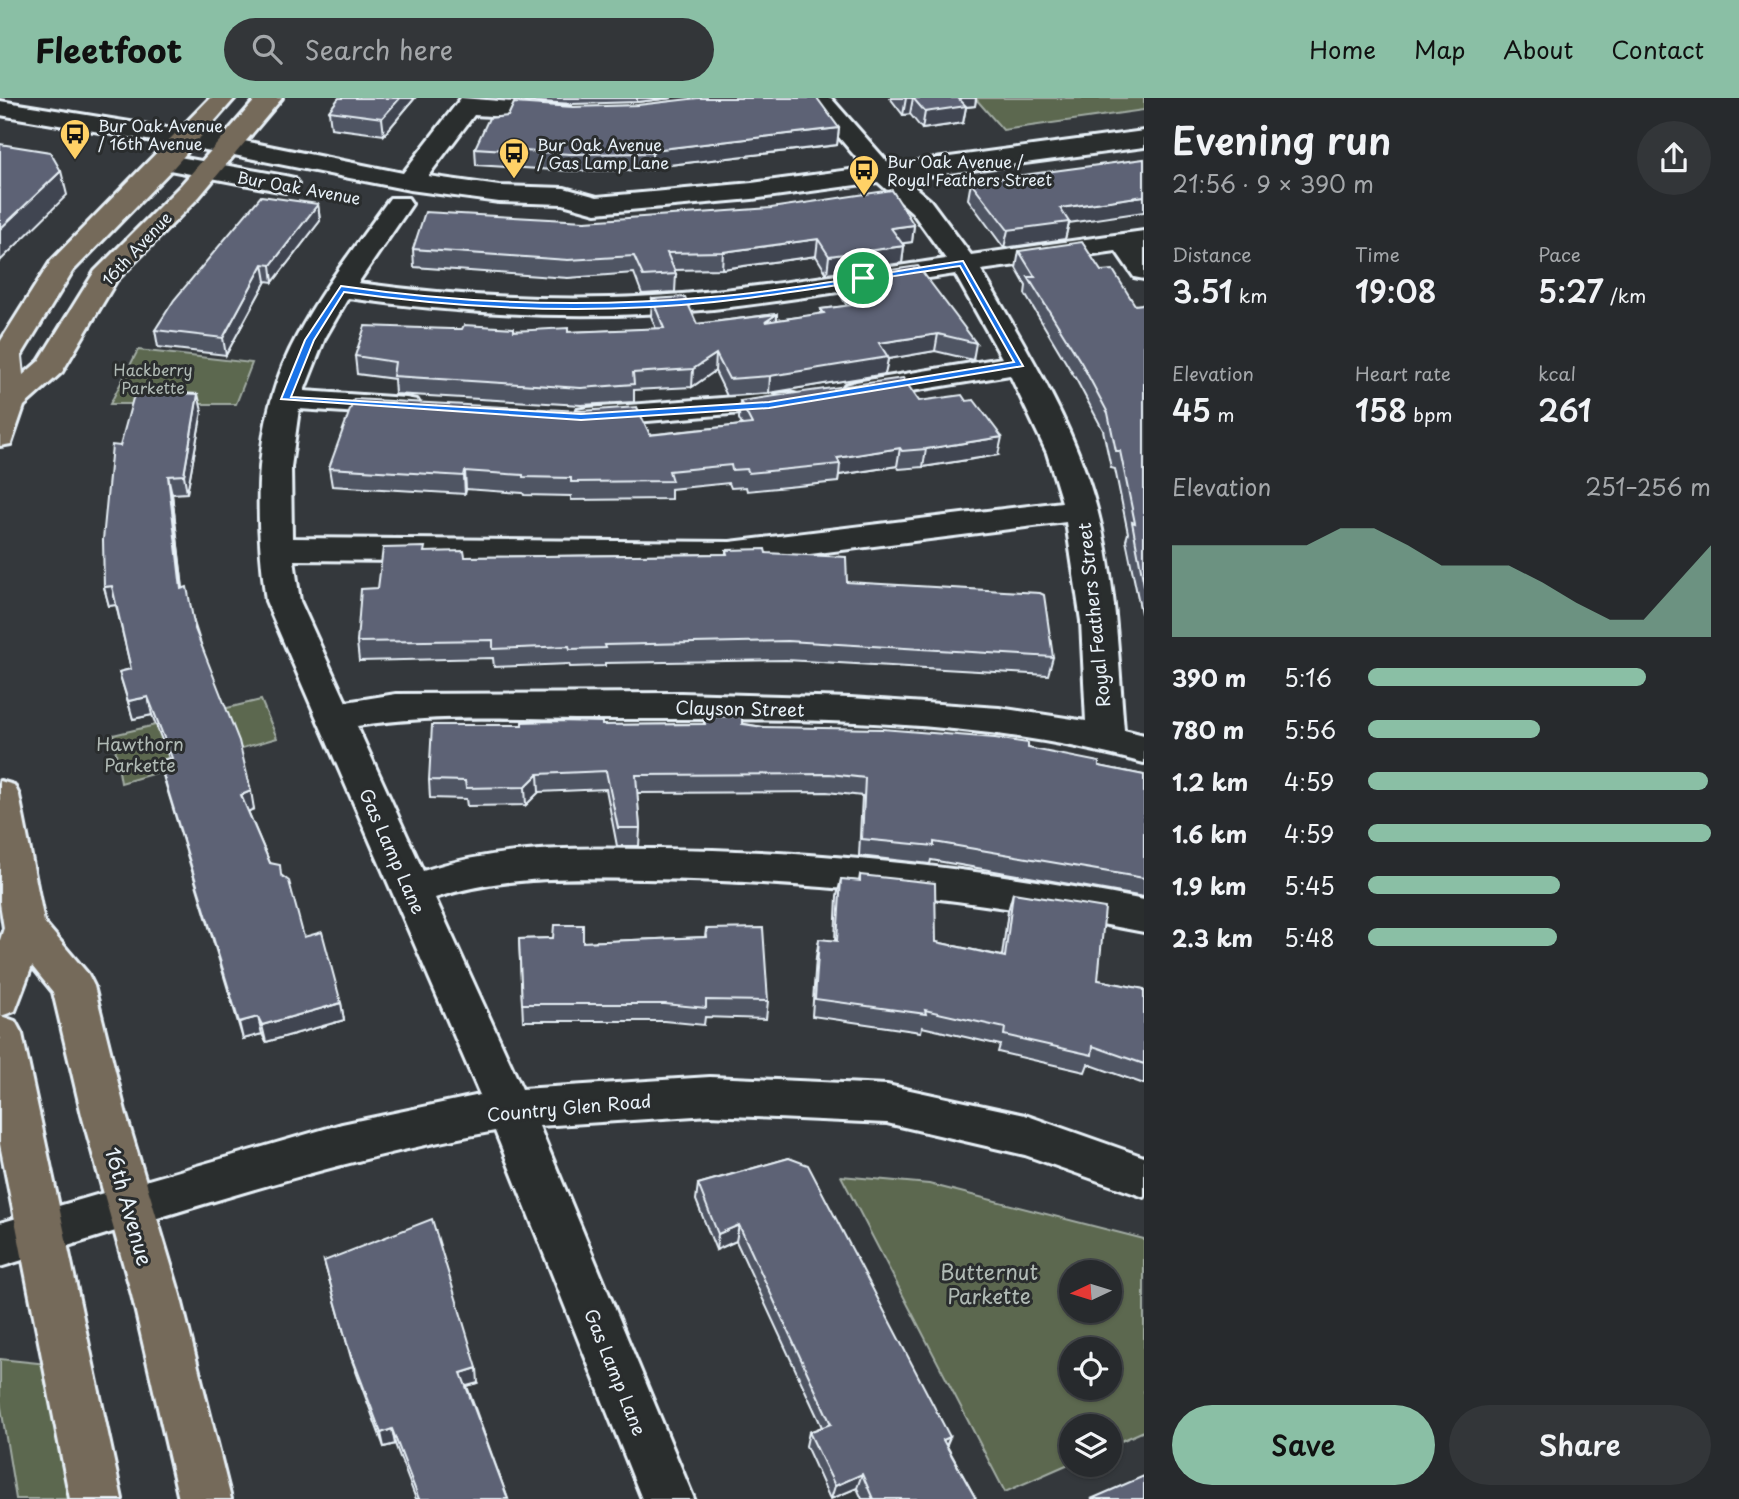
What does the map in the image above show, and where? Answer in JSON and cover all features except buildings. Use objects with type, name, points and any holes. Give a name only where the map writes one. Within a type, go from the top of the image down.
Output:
[{"type":"main road","points":[[0,437],[10,402],[6,356],[61,267],[153,160],[184,140],[222,98]]},
{"type":"main road","name":"16th Avenue","points":[[10,402],[51,366],[105,277],[206,171],[270,98]]},
{"type":"main road","name":"16th Avenue","points":[[0,795],[25,928],[73,986],[130,1207],[156,1295],[205,1499]]},
{"type":"main road","points":[[0,999],[25,928]]},
{"type":"main road","points":[[0,1034],[20,1239],[96,1499]]},
{"type":"street","points":[[0,106],[7,98]]},
{"type":"street","name":"Royal Feathers Street","points":[[818,98],[883,173],[920,206],[963,263],[1020,364],[1063,453],[1081,510],[1098,621],[1106,738]]},
{"type":"street","points":[[470,103],[586,113]]},
{"type":"street","name":"Gas Lamp Lane","points":[[470,103],[405,193],[309,340],[286,399],[274,480],[275,549],[283,601],[509,1109],[668,1499]]},
{"type":"street","name":"Bur Oak Avenue","points":[[0,106],[229,146],[405,193],[478,216],[538,219],[570,218],[596,205],[752,191],[1144,138]]},
{"type":"street","name":"Bur Oak Avenue","points":[[153,160],[307,188]]},
{"type":"street","name":"Bur Oak Avenue","points":[[333,192],[405,193]]},
{"type":"street","points":[[341,289],[483,305],[631,305],[713,300],[1134,241],[1144,271]]},
{"type":"street","points":[[553,416],[706,410],[823,397],[1020,364]]},
{"type":"street","points":[[286,399],[428,408]]},
{"type":"street","points":[[275,549],[730,553],[1081,510]]},
{"type":"street","name":"Clayson Street","points":[[333,717],[396,708],[780,708],[985,717],[1106,738],[1144,749]]},
{"type":"street","points":[[411,890],[472,871],[547,863],[745,864],[877,872],[1086,904],[1144,916]]},
{"type":"street","name":"Country Glen Road","points":[[20,1239],[342,1144],[418,1125],[509,1109],[710,1096],[887,1104],[1026,1135],[1144,1177]]},
{"type":"green space","points":[[975,98],[1144,98],[1144,110],[1003,130]]},
{"type":"green space","name":"Hackberry Parkette","points":[[138,350],[252,363],[236,404],[110,404]]},
{"type":"green space","name":"Hawthorn Parkette","points":[[261,700],[277,738],[121,783],[113,735]]},
{"type":"green space","name":"Butternut Parkette","points":[[841,1176],[929,1184],[1144,1239],[1144,1431],[1122,1441],[1122,1414],[1059,1414],[1059,1468],[1005,1492]]},
{"type":"green space","points":[[0,1359],[47,1364],[76,1499],[16,1499],[0,1401]]},
{"type":"place","name":"Bur Oak Avenue / 16th Avenue","points":[[75,161]]},
{"type":"place","name":"Bur Oak Avenue / Gas Lamp Lane","points":[[514,180]]},
{"type":"place","name":"Bur Oak Avenue / Royal Feathers Street","points":[[864,197]]},
{"type":"route","points":[[963,263],[1020,364],[769,405],[581,417],[286,399],[309,340],[341,289],[483,305],[631,305],[713,300],[863,278],[963,263]]}]
